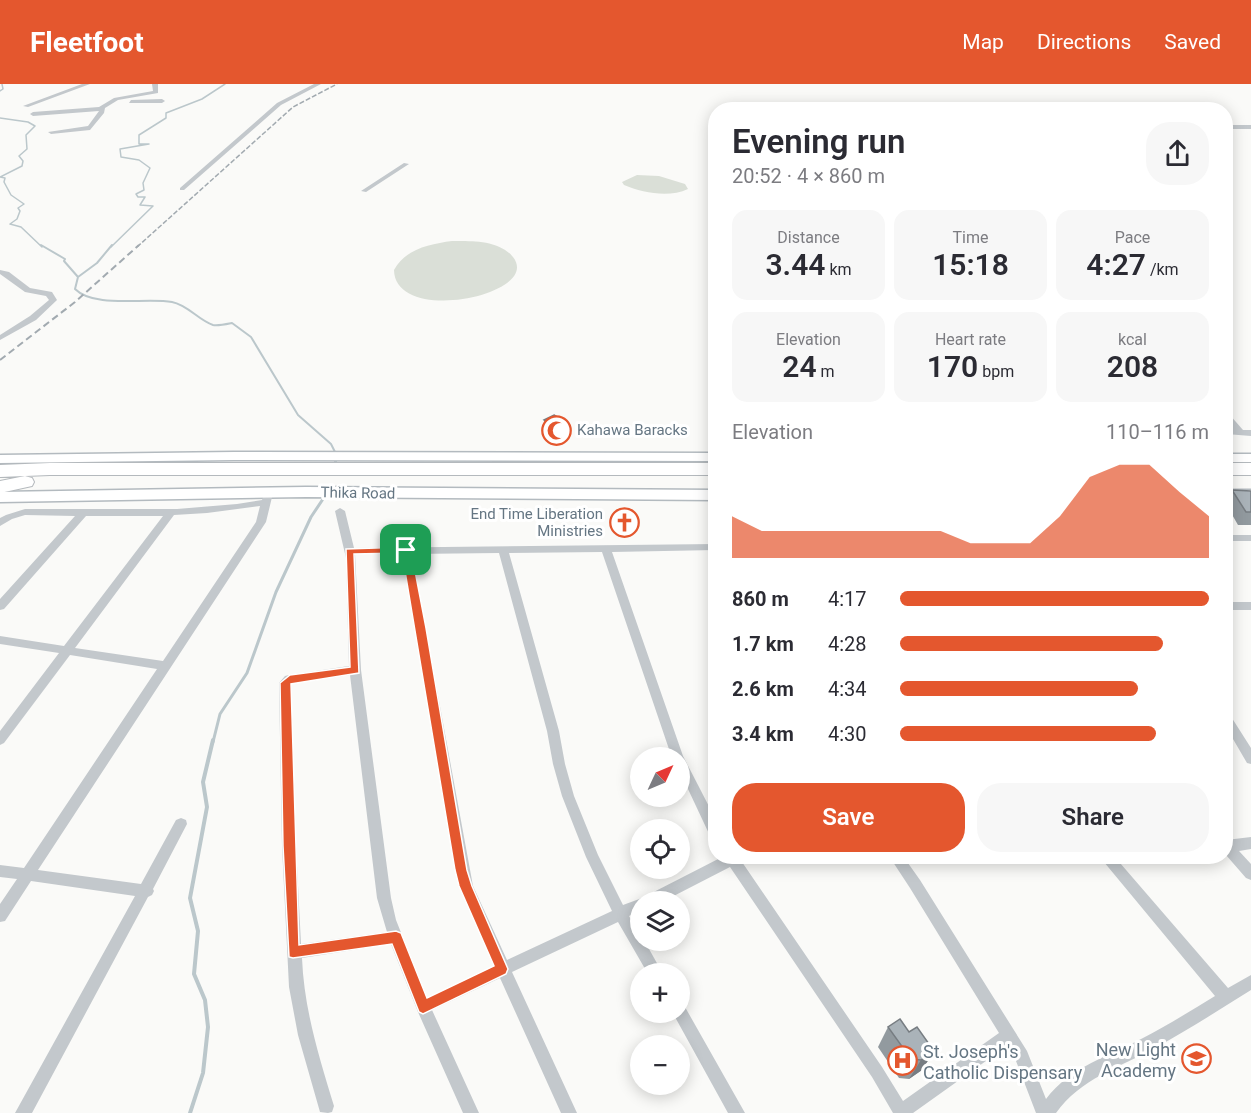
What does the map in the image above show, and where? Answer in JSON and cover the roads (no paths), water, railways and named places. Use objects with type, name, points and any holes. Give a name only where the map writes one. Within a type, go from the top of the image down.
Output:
[{"type":"highway","points":[[0,464],[33,465],[50,469]]},
{"type":"highway","name":"Thika Road","points":[[0,471],[50,469],[338,474],[708,469]]},
{"type":"highway","points":[[1233,469],[1251,469]]},
{"type":"highway","name":"Thika Road","points":[[0,485],[25,482],[312,474]]},
{"type":"highway","name":"Thika Road","points":[[338,474],[708,483]]},
{"type":"highway","points":[[1233,483],[1251,483]]},
{"type":"main road","name":"Thika Road","points":[[0,459],[338,474],[708,457]]},
{"type":"main road","points":[[1233,458],[1251,458]]},
{"type":"main road","name":"Thika Road","points":[[0,497],[267,498],[312,474]]},
{"type":"main road","name":"Thika Road","points":[[338,474],[708,495]]},
{"type":"main road","points":[[1233,495],[1251,495]]},
{"type":"street","points":[[27,106],[87,84]]},
{"type":"street","points":[[51,132],[90,129],[101,109],[107,104],[116,99],[154,93],[155,84]]},
{"type":"street","points":[[182,189],[279,104],[318,84]]},
{"type":"street","points":[[107,104],[162,101]]},
{"type":"street","points":[[33,114],[101,109]]},
{"type":"street","points":[[1233,127],[1251,127]]},
{"type":"street","points":[[364,191],[406,164]]},
{"type":"street","points":[[0,272],[28,290],[49,294],[53,300],[33,318],[0,338]]},
{"type":"street","points":[[1233,424],[1240,432]]},
{"type":"street","points":[[1233,432],[1251,433]]},
{"type":"street","points":[[0,523],[9,517],[25,512],[83,513],[235,508],[267,498]]},
{"type":"street","points":[[0,916],[130,716],[261,522],[267,498]]},
{"type":"street","points":[[0,740],[172,511]]},
{"type":"street","points":[[340,511],[350,551],[355,670],[384,898],[396,937],[423,1007],[471,1113]]},
{"type":"street","points":[[0,606],[83,513]]},
{"type":"street","points":[[1233,538],[1251,538]]},
{"type":"street","points":[[350,551],[605,547],[708,548]]},
{"type":"street","points":[[605,547],[675,747]]},
{"type":"street","points":[[503,549],[553,731],[556,757],[586,842],[620,915],[649,963]]},
{"type":"street","points":[[406,550],[461,870],[502,969],[569,1113]]},
{"type":"street","points":[[1233,606],[1251,606]]},
{"type":"street","points":[[0,640],[165,666]]},
{"type":"street","points":[[326,1106],[305,1035],[296,987],[285,683],[290,679],[355,670]]},
{"type":"street","points":[[1233,729],[1251,759]]},
{"type":"street","points":[[690,781],[708,818]]},
{"type":"street","points":[[23,1113],[182,824]]},
{"type":"street","points":[[1233,846],[1251,843]]},
{"type":"street","points":[[1233,855],[1251,874]]},
{"type":"street","points":[[668,891],[721,864]]},
{"type":"street","points":[[737,864],[871,1062],[902,1112],[1009,1035]]},
{"type":"street","points":[[901,864],[1022,1056],[1045,1113]]},
{"type":"street","points":[[1112,864],[1226,997]]},
{"type":"street","points":[[0,871],[147,891]]},
{"type":"street","points":[[423,1007],[630,910]]},
{"type":"street","points":[[293,952],[396,937]]},
{"type":"street","points":[[1045,1113],[1070,1082],[1148,1044],[1251,982]]},
{"type":"street","points":[[686,1023],[737,1113]]},
{"type":"waterway","points":[[0,91],[3,89],[2,84]]},
{"type":"waterway","points":[[111,247],[153,206],[140,205],[145,197],[138,197],[136,194],[144,190],[143,183],[150,168],[139,160],[121,157],[120,149],[149,144],[139,144],[139,135],[166,118],[166,113],[202,99],[225,84]]},
{"type":"waterway","points":[[0,118],[28,122],[35,126],[26,135],[27,149],[19,156],[23,161],[22,166],[0,177],[5,178],[4,182],[11,195],[24,204],[18,208],[20,211],[17,219],[10,224],[21,227],[42,247]]},
{"type":"waterway","points":[[41,245],[65,259],[64,261],[78,277]]},
{"type":"waterway","points":[[78,277],[97,263],[112,245]]},
{"type":"waterway","points":[[78,277],[75,289],[95,299],[172,302],[183,306],[213,325],[232,323],[251,337],[298,415],[331,444],[337,456],[336,460]]},
{"type":"waterway","points":[[335,464],[336,459]]},
{"type":"waterway","points":[[213,742],[220,714],[247,673],[276,592],[311,517],[325,496]]},
{"type":"waterway","points":[[190,1113],[203,1073],[208,1027],[205,1000],[194,974],[198,931],[190,898],[207,807],[203,782],[213,740]]},
{"type":"railway","points":[[137,247],[293,107],[337,84]]},
{"type":"railway","points":[[0,360],[75,302],[139,245]]},
{"type":"place","name":"Kahawa Baracks","points":[[556,430]]},
{"type":"place","name":"End Time Liberation Ministries","points":[[624,523]]},
{"type":"place","name":"New Light Academy","points":[[1197,1059]]},
{"type":"place","name":"St. Joseph's Catholic Dispensary","points":[[902,1061]]}]
